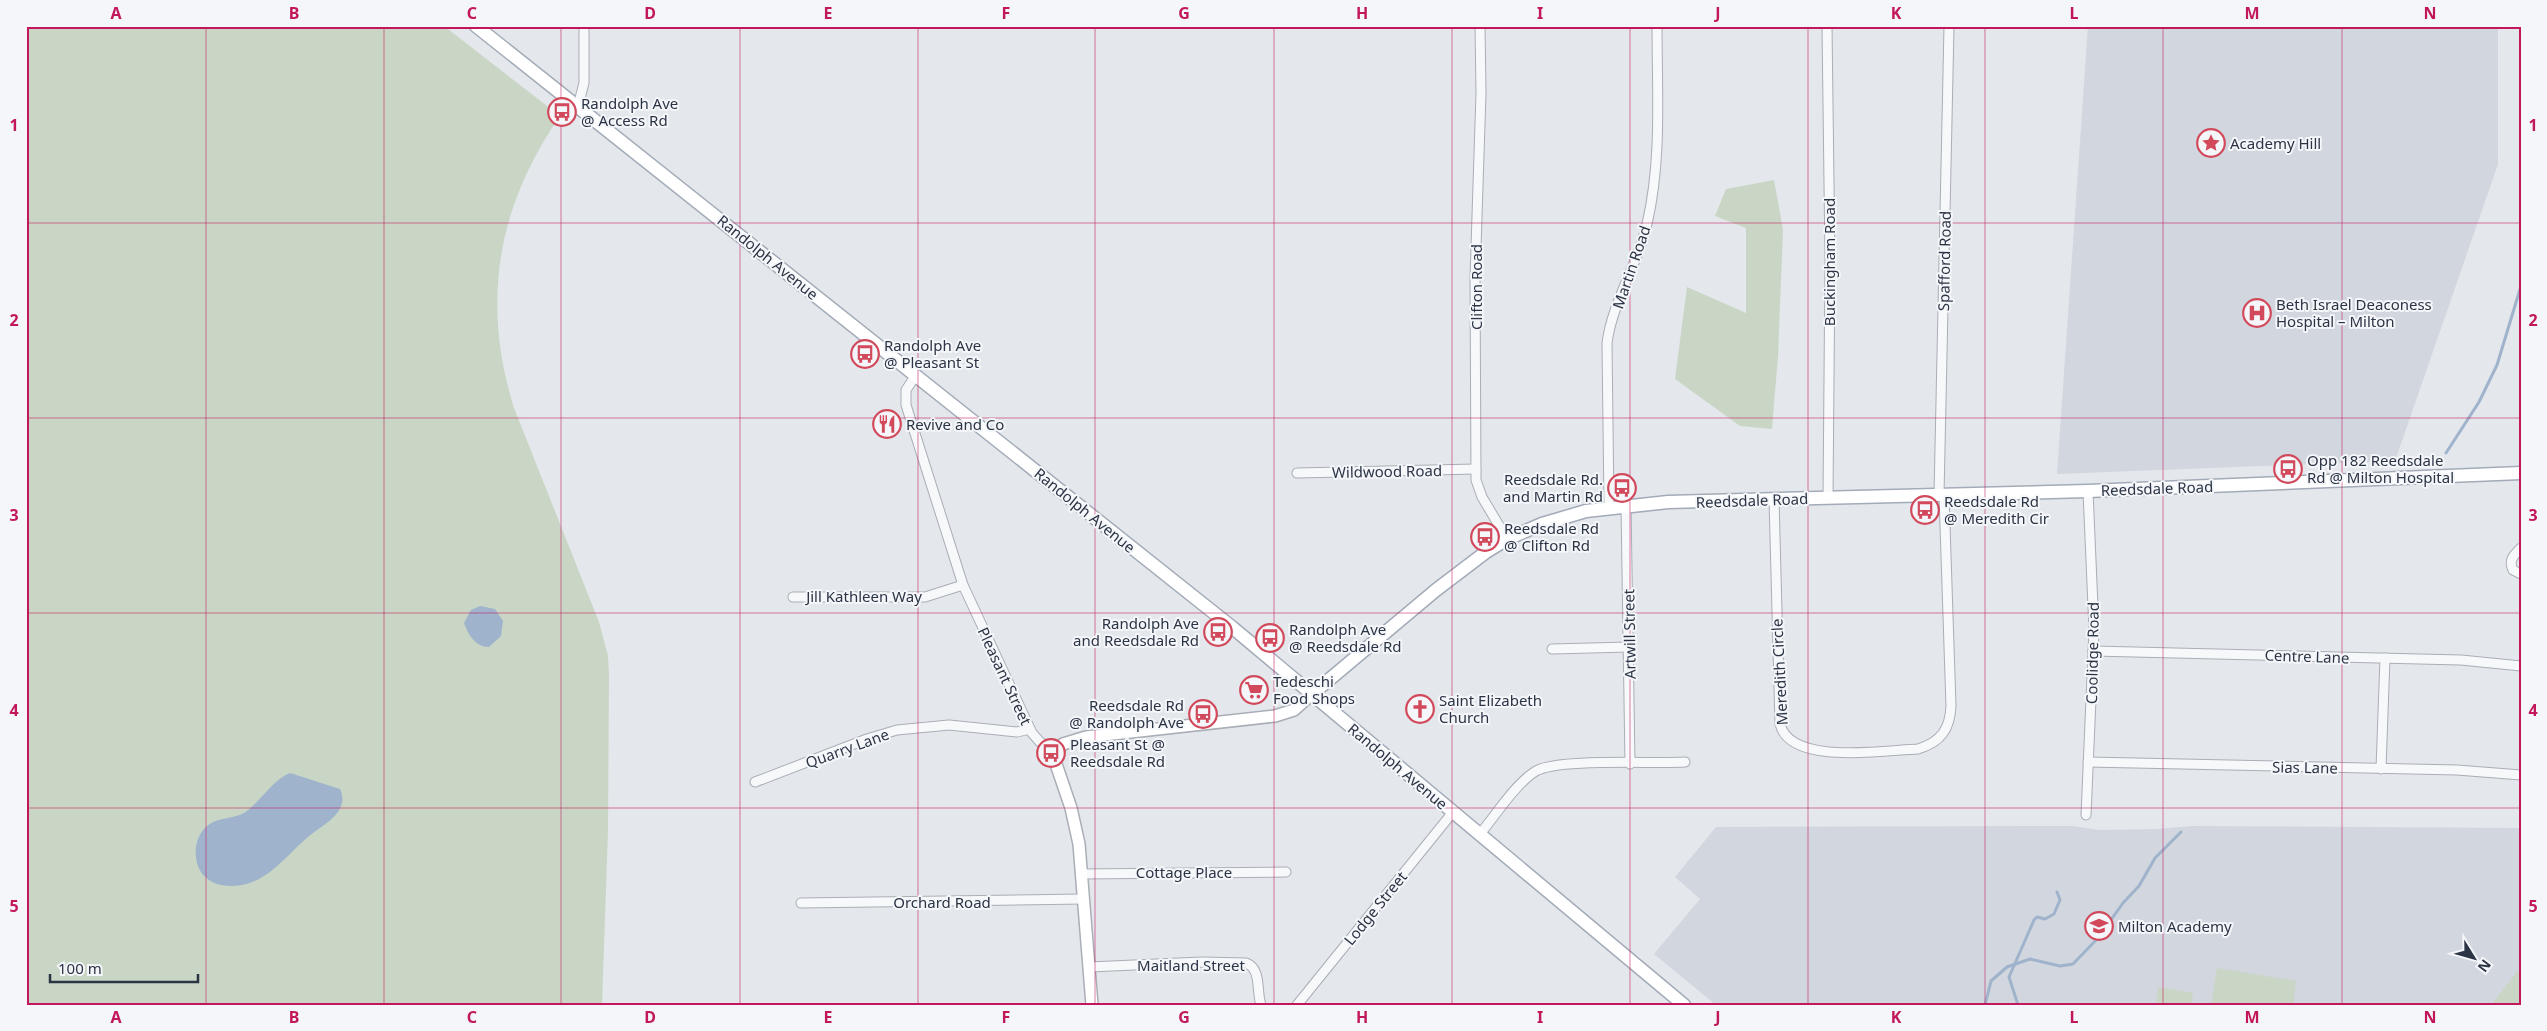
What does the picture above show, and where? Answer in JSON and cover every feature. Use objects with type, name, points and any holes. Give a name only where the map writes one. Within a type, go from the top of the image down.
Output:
[{"type":"main road","name":"Randolph Avenue","points":[[476,26],[916,375],[1312,694],[1684,1005]]},
{"type":"main road","name":"Reedsdale Road","points":[[1312,694],[1461,569],[1507,539],[1559,518],[1609,507],[1774,499],[2088,490],[2521,473]]},
{"type":"street","points":[[578,106],[584,83],[584,26]]},
{"type":"street","name":"Clifton Road","points":[[1480,26],[1481,93],[1475,278],[1476,469],[1479,492],[1507,539]]},
{"type":"street","name":"Martin Road","points":[[1609,507],[1607,343],[1611,325],[1641,247],[1653,196],[1656,147],[1657,26]]},
{"type":"street","name":"Buckingham Road","points":[[1827,26],[1830,260],[1828,498]]},
{"type":"street","name":"Spafford Road","points":[[1942,495],[1949,26]]},
{"type":"street","name":"Pleasant Street","points":[[916,375],[906,390],[906,405],[963,585],[1030,729],[1040,742],[1057,751]]},
{"type":"street","name":"Wildwood Road","points":[[1297,473],[1476,469]]},
{"type":"street","name":"Coolidge Road","points":[[2086,815],[2094,651],[2088,490]]},
{"type":"street","name":"Meredith Circle","points":[[1774,499],[1780,724],[1784,736],[1790,742],[1808,750],[1824,752],[1918,749],[1932,744],[1947,728],[1951,706],[1942,495]]},
{"type":"street","name":"Artwill Street","points":[[1626,505],[1630,764]]},
{"type":"street","points":[[2521,548],[2514,555],[2511,563],[2513,570],[2521,574]]},
{"type":"street","name":"Jill Kathleen Way","points":[[793,597],[926,596],[963,585]]},
{"type":"street","points":[[1552,649],[1629,647]]},
{"type":"street","name":"Centre Lane","points":[[2094,651],[2474,660],[2521,666]]},
{"type":"street","points":[[2381,769],[2385,658]]},
{"type":"street","name":"Reedsdale Road","points":[[1057,751],[1066,742],[1081,737],[1275,716],[1294,710],[1312,694]]},
{"type":"street","name":"Quarry Lane","points":[[756,782],[872,737],[897,730],[949,725],[1017,732],[1030,729]]},
{"type":"street","points":[[1057,751],[1056,769],[1076,829],[1092,1005]]},
{"type":"street","points":[[1480,834],[1525,780],[1543,767],[1560,764],[1684,762]]},
{"type":"street","name":"Sias Lane","points":[[2088,762],[2381,769],[2521,775]]},
{"type":"street","name":"Lodge Street","points":[[1297,1005],[1453,812]]},
{"type":"street","name":"Cottage Place","points":[[1081,874],[1286,872]]},
{"type":"street","name":"Orchard Road","points":[[801,903],[1083,899]]},
{"type":"street","name":"Maitland Street","points":[[1089,967],[1202,962],[1246,963],[1253,966],[1256,972],[1261,1005]]},
{"type":"shaded area","name":"Beth Israel Deaconess Hospital – Milton","points":[[2088,26],[2498,26],[2498,164],[2395,461],[2057,474]]},
{"type":"shaded area","name":"Milton Academy","points":[[2072,826],[2100,830],[2192,826],[2521,828],[2521,1005],[1716,1005],[1654,954],[1700,899],[1675,877],[1716,827]]},
{"type":"green space","points":[[26,26],[444,26],[560,116],[539,150],[522,185],[509,220],[501,256],[497,293],[498,330],[504,369],[514,408],[599,622],[608,656],[608,830],[602,1005],[26,1005]]},
{"type":"green space","points":[[1774,180],[1783,230],[1778,356],[1772,429],[1740,426],[1675,379],[1687,287],[1746,313],[1746,228],[1715,216],[1726,189]]},
{"type":"green space","points":[[2521,967],[2521,1005],[2491,1005]]},
{"type":"green space","points":[[2217,968],[2296,981],[2293,1005],[2211,1005]]},
{"type":"green space","points":[[2158,987],[2193,993],[2191,1005],[2156,1004]]},
{"type":"water","points":[[480,606],[495,609],[503,621],[501,636],[489,647],[476,642],[464,623],[471,610]]},
{"type":"water","points":[[290,773],[340,789],[342,803],[340,810],[262,878],[236,886],[217,884],[206,878],[198,867],[196,858],[196,844],[205,828],[209,824],[247,811],[278,780]]},
{"type":"waterway","points":[[2446,453],[2479,402],[2497,365],[2521,286]]},
{"type":"waterway","points":[[1985,1005],[1991,981],[2007,967],[2030,959],[2060,966],[2073,964],[2098,938],[2123,903],[2139,886],[2155,858],[2181,832]]},
{"type":"waterway","points":[[2018,1005],[2009,977],[2034,920],[2037,917],[2045,919],[2054,914],[2060,900],[2057,892]]},
{"type":"place","name":"Randolph Ave @ Access Rd","points":[[562,112]]},
{"type":"place","name":"Academy Hill","points":[[2211,143]]},
{"type":"place","name":"Beth Israel Deaconess Hospital – Milton","points":[[2257,313]]},
{"type":"place","name":"Randolph Ave @ Pleasant St","points":[[865,354]]},
{"type":"place","name":"Revive and Co","points":[[887,424]]},
{"type":"place","name":"Opp 182 Reedsdale Rd @ Milton Hospital","points":[[2288,469]]},
{"type":"place","name":"Reedsdale Rd. and Martin Rd","points":[[1622,488]]},
{"type":"place","name":"Reedsdale Rd @ Meredith Cir","points":[[1925,510]]},
{"type":"place","name":"Reedsdale Rd @ Clifton Rd","points":[[1485,537]]},
{"type":"place","name":"Randolph Ave and Reedsdale Rd","points":[[1218,632]]},
{"type":"place","name":"Randolph Ave @ Reedsdale Rd","points":[[1270,638]]},
{"type":"place","name":"Tedeschi Food Shops","points":[[1254,690]]},
{"type":"place","name":"Saint Elizabeth Church","points":[[1420,709]]},
{"type":"place","name":"Reedsdale Rd @ Randolph Ave","points":[[1203,714]]},
{"type":"place","name":"Pleasant St @ Reedsdale Rd","points":[[1051,753]]},
{"type":"place","name":"Milton Academy","points":[[2099,926]]}]
